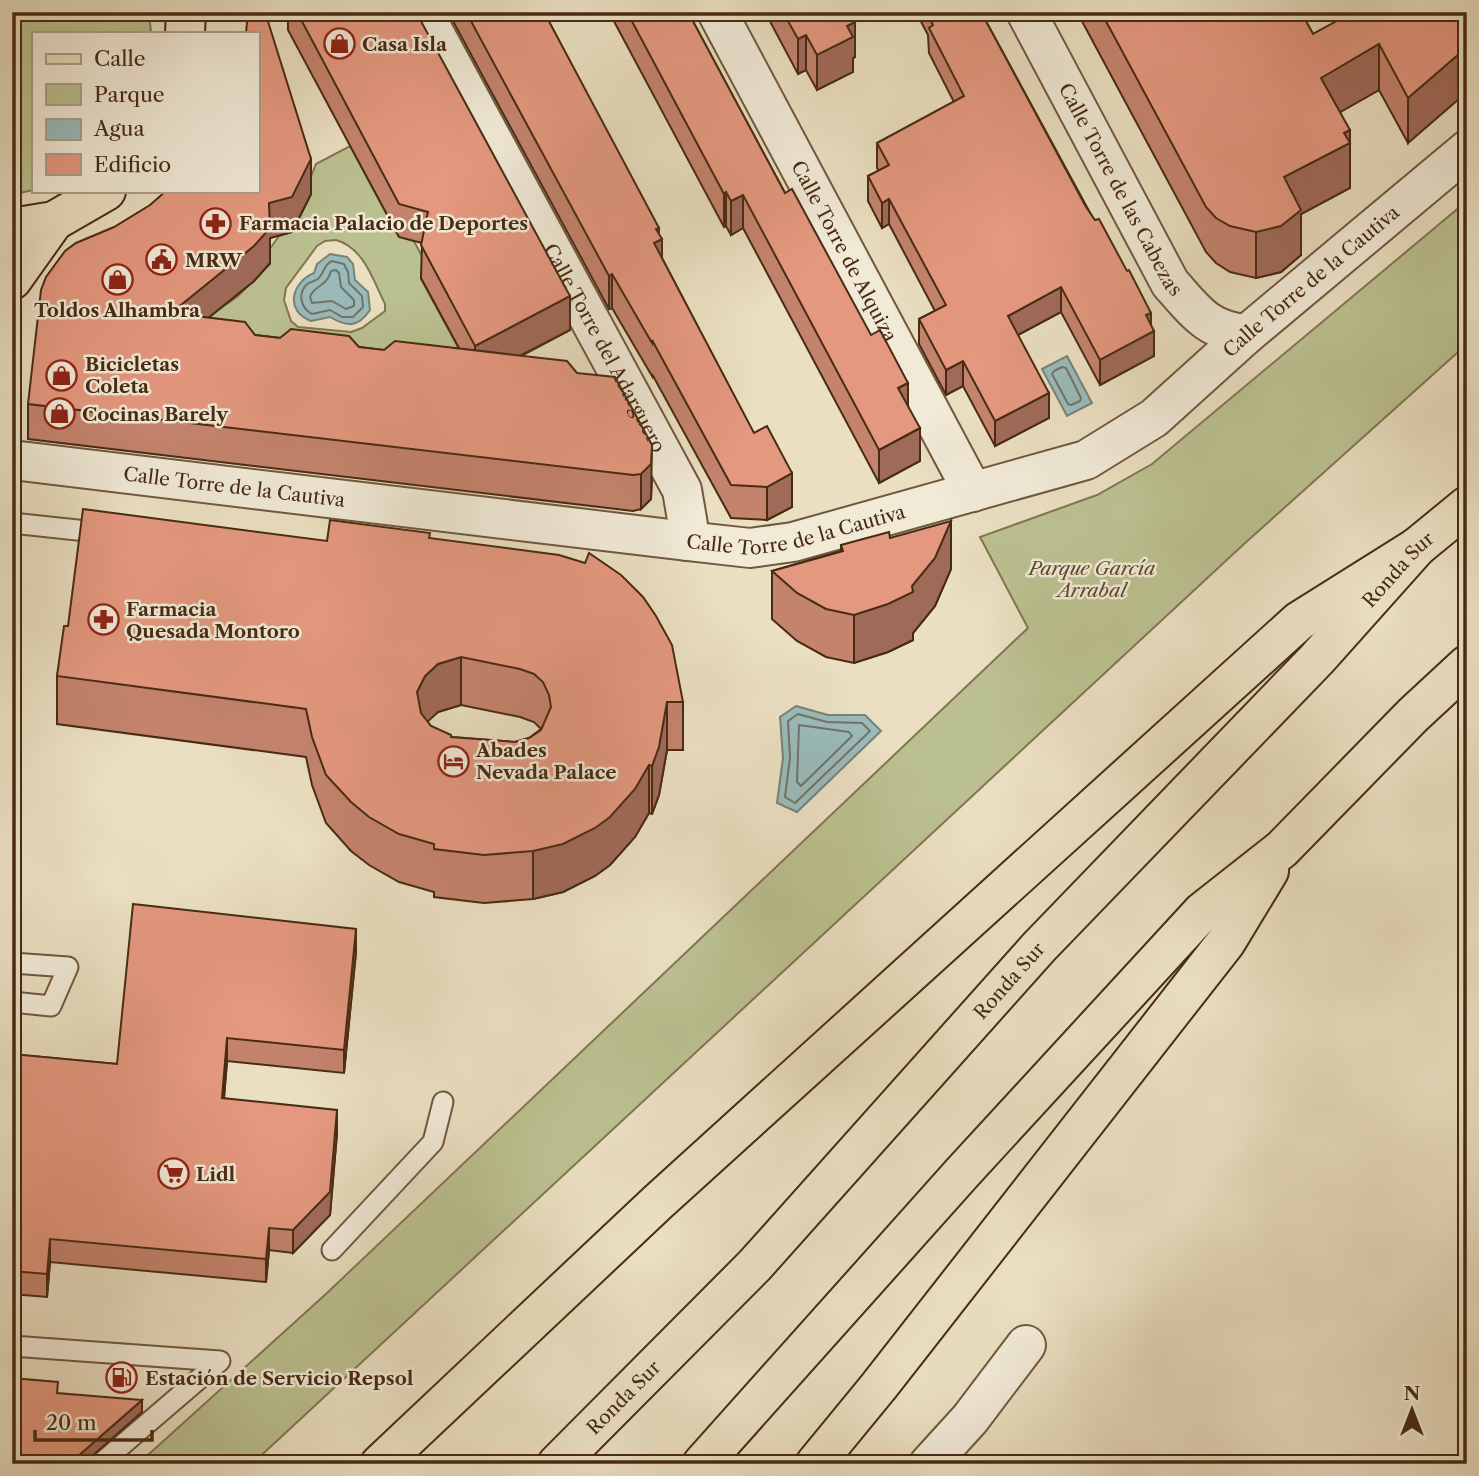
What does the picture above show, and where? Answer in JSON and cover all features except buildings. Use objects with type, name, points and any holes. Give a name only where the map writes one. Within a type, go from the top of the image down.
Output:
[{"type":"main road","points":[[185,32],[186,12]]},
{"type":"main road","points":[[12,228],[54,221],[104,192]]},
{"type":"main road","points":[[12,280],[54,221]]},
{"type":"main road","name":"Ronda Sur","points":[[556,1464],[755,1265],[1039,947],[1317,659],[1417,547],[1467,506]]},
{"type":"main road","points":[[380,1464],[658,1202],[1299,621],[1417,547]]},
{"type":"main road","points":[[702,1464],[962,1173],[1202,912],[1282,849],[1413,715],[1467,665]]},
{"type":"main road","points":[[815,1464],[1226,942],[1282,849]]},
{"type":"street","name":"Calle Torre del Adarguero","points":[[423,12],[682,490],[688,525],[687,541]]},
{"type":"street","name":"Calle Torre de Alquiza","points":[[717,12],[973,492]]},
{"type":"street","name":"Calle Torre de las Cabezas","points":[[1026,12],[1170,283],[1203,321],[1231,333],[1247,334]]},
{"type":"street","name":"Calle Torre de la Cautiva","points":[[12,460],[750,548],[793,542],[1086,460],[1154,418],[1247,334],[1467,150]]},
{"type":"street","points":[[929,1464],[970,1419],[1026,1345]]},
{"type":"lane","points":[[12,523],[126,535]]},
{"type":"lane","points":[[12,963],[68,967],[51,1006],[12,1002]]},
{"type":"lane","points":[[332,1250],[433,1142],[443,1102]]},
{"type":"lane","points":[[12,1346],[220,1361],[100,1464]]},
{"type":"green space","points":[[12,12],[149,12],[151,32],[32,32],[32,190],[12,195]]},
{"type":"green space","points":[[350,146],[399,237],[414,241],[425,262],[421,279],[472,373],[454,383],[199,323],[237,297],[270,264],[269,250],[279,236],[292,232],[311,194],[308,184],[316,164]],"holes":[[[336,240],[346,244],[361,257],[385,304],[385,311],[362,328],[351,332],[298,327],[291,321],[284,300],[286,288],[317,246],[325,241]]]},
{"type":"green space","name":"Parque García Arrabal","points":[[1467,201],[1467,344],[1244,544],[252,1464],[138,1464],[327,1293],[1028,628],[980,537],[1097,495],[1152,464]]},
{"type":"water","points":[[330,254],[347,257],[353,264],[355,280],[368,292],[370,310],[357,323],[342,323],[330,317],[311,321],[297,311],[294,304],[300,283],[314,273],[317,264]]},
{"type":"water","points":[[1067,356],[1092,403],[1067,416],[1042,369]]},
{"type":"water","points":[[796,706],[828,715],[865,715],[881,731],[797,812],[777,803],[783,758],[780,717]]},
{"type":"place","name":"Casa Isla","points":[[339,44]]},
{"type":"place","name":"Farmacia Palacio de Deportes","points":[[216,223]]},
{"type":"place","name":"MRW","points":[[162,260]]},
{"type":"place","name":"Toldos Alhambra","points":[[117,279]]},
{"type":"place","name":"Bicicletas Coleta","points":[[62,375]]},
{"type":"place","name":"Cocinas Barely","points":[[59,414]]},
{"type":"place","name":"Farmacia Quesada Montoro","points":[[103,620]]},
{"type":"place","name":"Abades Nevada Palace","points":[[453,761]]},
{"type":"place","name":"Lidl","points":[[173,1174]]},
{"type":"place","name":"Estación de Servicio Repsol","points":[[122,1378]]}]
